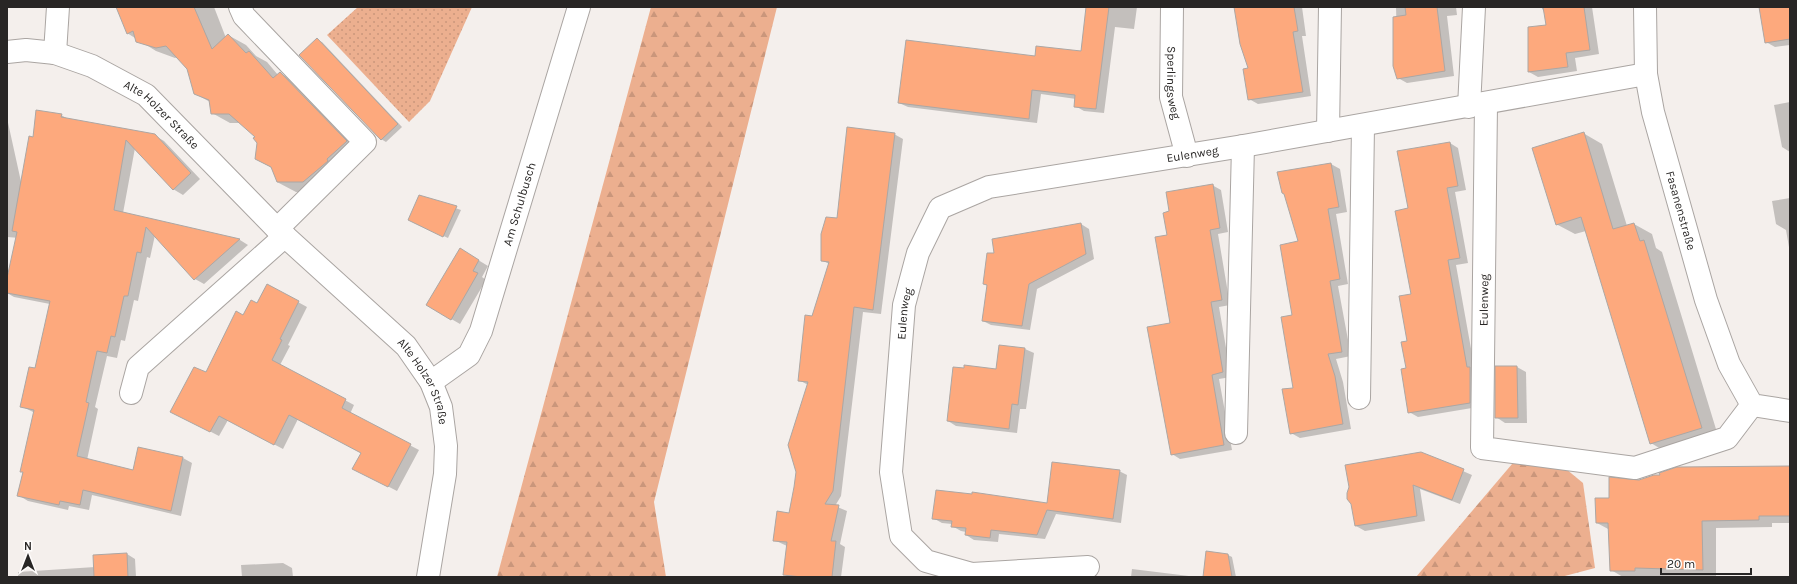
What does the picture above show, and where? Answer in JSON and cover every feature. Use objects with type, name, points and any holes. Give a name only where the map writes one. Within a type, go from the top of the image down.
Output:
[{"type":"street","points":[[55,53],[58,7]]},
{"type":"street","points":[[131,393],[138,367],[281,232],[365,142],[244,16],[240,7]]},
{"type":"street","name":"Am Schulbusch","points":[[431,382],[469,355],[481,331],[579,7]]},
{"type":"street","name":"Sperlingsweg","points":[[1172,7],[1171,97],[1187,156]]},
{"type":"street","points":[[1328,132],[1330,7]]},
{"type":"street","name":"Eulenweg","points":[[1474,7],[1478,105],[1482,448],[1635,468],[1728,438],[1752,405]]},
{"type":"street","name":"Fasanenstraße","points":[[1645,7],[1646,74],[1654,112],[1706,300],[1729,364],[1752,405]]},
{"type":"street","name":"Alte Holzer Straße","points":[[7,52],[26,50],[55,53],[92,66],[146,95],[281,232],[406,346],[431,382],[441,407],[446,446],[444,474],[428,577]]},
{"type":"street","name":"Eulenweg","points":[[1088,567],[972,574],[926,561],[901,536],[891,472],[904,305],[918,254],[940,208],[989,187],[1187,156],[1363,126],[1646,74]]},
{"type":"street","points":[[1359,398],[1363,126]]},
{"type":"street","points":[[1236,433],[1243,146]]},
{"type":"street","points":[[1752,405],[1790,411]]},
{"type":"green space","points":[[358,7],[472,7],[430,101],[409,122],[327,35]]},
{"type":"green space","points":[[651,7],[777,7],[654,502],[666,577],[497,577]]},
{"type":"green space","points":[[1518,457],[1566,469],[1583,483],[1595,568],[1561,577],[1416,577]]},
{"type":"building","points":[[116,7],[194,7],[212,49],[228,34],[246,53],[249,51],[273,78],[280,72],[347,141],[327,159],[328,161],[303,182],[277,182],[271,167],[255,159],[257,143],[253,138],[255,137],[229,114],[211,114],[209,100],[194,94],[187,69],[166,46],[156,48],[136,42],[133,31],[127,34]]},
{"type":"building","points":[[1086,7],[1109,7],[1096,109],[1074,107],[1075,95],[1032,90],[1029,119],[898,103],[906,40],[1035,56],[1036,46],[1081,51]]},
{"type":"building","points":[[1234,7],[1294,7],[1298,31],[1293,32],[1303,92],[1248,100],[1243,69],[1248,68],[1240,44]]},
{"type":"building","points":[[1405,7],[1437,7],[1445,71],[1397,79],[1393,66],[1393,17],[1406,15]]},
{"type":"building","points":[[1543,7],[1584,7],[1590,50],[1566,53],[1568,67],[1528,72],[1528,27],[1546,25]]},
{"type":"building","points":[[1759,7],[1790,7],[1790,39],[1765,43]]},
{"type":"building","points":[[317,38],[398,124],[381,140],[299,55]]},
{"type":"building","points":[[36,110],[62,114],[61,117],[155,134],[191,173],[173,190],[126,140],[114,210],[240,239],[194,280],[146,227],[141,253],[137,252],[128,296],[124,296],[115,337],[111,336],[107,353],[97,351],[86,402],[89,403],[77,456],[133,470],[138,447],[183,457],[171,511],[83,490],[80,505],[60,501],[59,505],[17,496],[23,472],[20,472],[34,410],[20,407],[29,367],[35,368],[50,301],[7,293],[7,278],[17,232],[12,231],[29,136],[33,137]]},
{"type":"building","points":[[847,127],[895,133],[873,310],[854,307],[833,491],[825,504],[839,505],[831,541],[836,541],[832,577],[802,577],[783,575],[787,542],[773,541],[777,511],[789,513],[794,487],[796,472],[788,445],[808,382],[798,381],[805,315],[812,316],[829,262],[821,261],[821,234],[826,217],[837,218]]},
{"type":"building","points":[[1584,132],[1613,229],[1634,223],[1640,241],[1644,240],[1702,428],[1650,444],[1581,217],[1556,225],[1532,148]]},
{"type":"building","points":[[1450,142],[1458,186],[1447,188],[1460,258],[1448,260],[1467,367],[1470,367],[1470,403],[1408,413],[1401,369],[1406,368],[1401,342],[1407,341],[1399,296],[1411,294],[1395,211],[1408,208],[1397,151]]},
{"type":"building","points":[[1331,163],[1339,207],[1328,209],[1340,279],[1330,281],[1342,352],[1328,354],[1335,376],[1343,424],[1290,434],[1282,389],[1293,388],[1281,317],[1292,315],[1280,245],[1298,241],[1284,194],[1282,193],[1277,172]]},
{"type":"building","points":[[1213,184],[1220,228],[1210,230],[1222,300],[1211,302],[1223,372],[1212,375],[1224,445],[1171,455],[1147,327],[1170,323],[1155,237],[1167,235],[1163,213],[1169,211],[1166,192]]},
{"type":"building","points":[[419,195],[457,206],[443,237],[408,220]]},
{"type":"building","points":[[1081,223],[1086,254],[1029,284],[1022,326],[982,321],[987,285],[983,284],[987,253],[994,253],[992,239]]},
{"type":"building","points":[[460,248],[479,260],[473,271],[478,273],[451,320],[426,305]]},
{"type":"building","points":[[267,284],[299,301],[280,339],[282,340],[272,360],[346,399],[342,408],[411,444],[388,487],[352,469],[361,453],[289,415],[274,445],[219,416],[210,432],[170,412],[194,367],[206,372],[236,311],[243,315],[251,300],[257,303]]},
{"type":"building","points":[[999,345],[1025,348],[1018,405],[1012,404],[1009,429],[947,421],[953,367],[964,368],[964,365],[996,369]]},
{"type":"building","points":[[1495,366],[1517,366],[1518,418],[1495,418]]},
{"type":"building","points":[[1421,452],[1464,469],[1452,500],[1413,485],[1417,516],[1355,526],[1351,504],[1347,499],[1349,487],[1345,465]]},
{"type":"building","points":[[1052,462],[1120,470],[1113,519],[1047,510],[1037,535],[991,530],[990,538],[965,535],[966,528],[951,527],[952,521],[932,519],[936,490],[972,494],[972,492],[1047,503]]},
{"type":"building","points":[[1790,466],[1790,516],[1759,516],[1759,520],[1702,521],[1703,570],[1635,568],[1635,571],[1610,571],[1608,523],[1596,523],[1595,498],[1609,498],[1609,477],[1639,480],[1654,475],[1660,475],[1659,473],[1677,467]]},
{"type":"building","points":[[1206,551],[1228,554],[1232,577],[1203,577]]},
{"type":"building","points":[[127,553],[128,577],[94,577],[93,555]]}]
